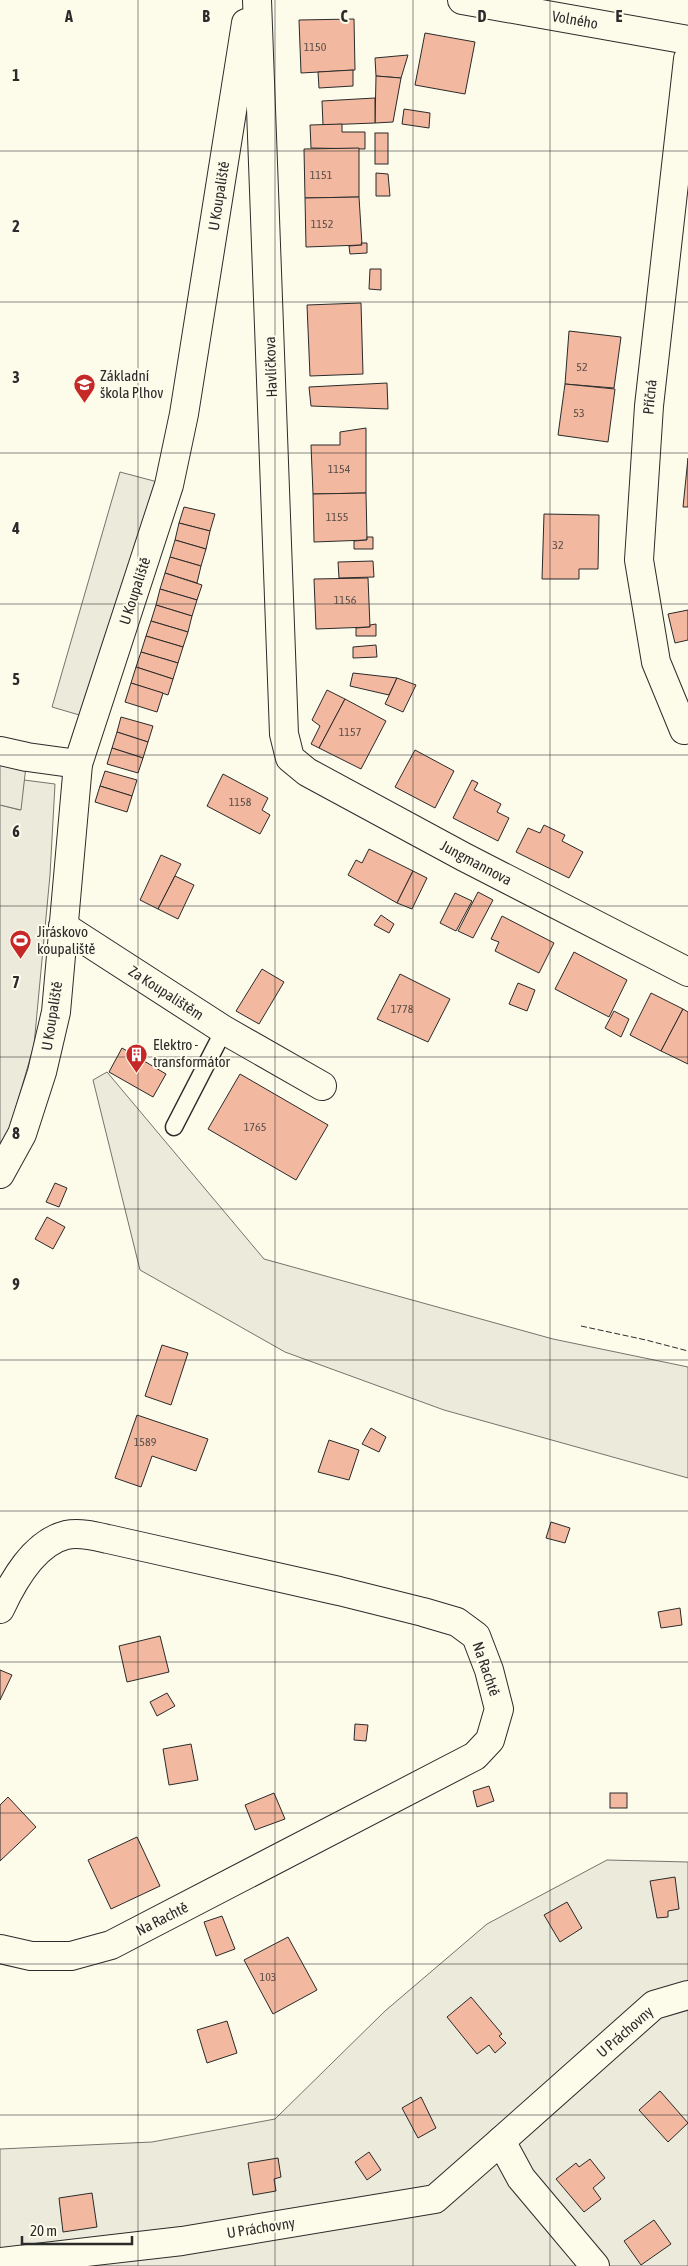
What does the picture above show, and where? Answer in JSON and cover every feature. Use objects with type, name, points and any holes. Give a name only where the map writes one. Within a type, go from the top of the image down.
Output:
[{"type":"street","name":"U Koupaliště","points":[[0,1174],[22,1134],[42,1072],[56,1012],[78,764],[169,485],[184,414],[250,0]]},
{"type":"street","name":"Havlíčkova","points":[[257,0],[284,734]]},
{"type":"street","name":"Volného","points":[[462,0],[493,3],[688,40]]},
{"type":"street","name":"Příčná","points":[[684,730],[656,662],[639,560],[649,406],[688,59]]},
{"type":"street","name":"Jungmannova","points":[[284,734],[290,758],[307,772],[688,972]]},
{"type":"street","points":[[0,751],[28,758],[78,764]]},
{"type":"street","name":"Za Koupalištěm","points":[[63,926],[224,1030],[322,1086]]},
{"type":"street","name":"Na Rachtě","points":[[0,1609],[28,1562],[52,1541],[67,1535],[86,1535],[108,1539],[339,1592],[457,1622],[476,1636],[489,1670],[499,1709],[490,1740],[475,1756],[112,1945],[71,1956],[30,1956],[0,1949]]},
{"type":"street","name":"U Práchovny","points":[[0,2262],[182,2241],[435,2199],[654,2005],[688,1995]]},
{"type":"street","points":[[501,2141],[521,2178],[595,2266]]},
{"type":"lane","points":[[174,1127],[224,1030]]},
{"type":"shaded area","points":[[120,472],[169,485],[93,719],[52,707]]},
{"type":"shaded area","points":[[0,751],[27,757],[21,810],[0,805]]},
{"type":"shaded area","name":"Jiráskovo koupaliště","points":[[24,780],[55,784],[50,875],[34,1045],[9,1131],[0,1144],[0,805],[20,810]]},
{"type":"shaded area","points":[[107,1072],[264,1259],[553,1339],[688,1367],[688,1478],[444,1410],[285,1352],[140,1270],[93,1080]]},
{"type":"shaded area","points":[[607,1860],[688,1862],[688,2266],[0,2266],[0,2149],[152,2142],[275,2119],[385,2011],[487,1924]]},
{"type":"building","points":[[354,19],[355,70],[301,73],[299,20]]},
{"type":"building","points":[[425,33],[475,42],[465,94],[415,85]]},
{"type":"building","points":[[408,55],[401,78],[376,76],[375,58]]},
{"type":"building","points":[[353,70],[353,86],[319,88],[318,72]]},
{"type":"building","points":[[376,76],[401,78],[393,122],[375,123]]},
{"type":"building","points":[[375,98],[375,123],[323,125],[322,101]]},
{"type":"building","points":[[404,109],[430,113],[429,128],[402,124]]},
{"type":"building","points":[[342,124],[342,132],[365,132],[365,149],[311,148],[310,125]]},
{"type":"building","points":[[375,133],[388,133],[388,164],[375,164]]},
{"type":"building","points":[[359,148],[359,197],[305,198],[304,149]]},
{"type":"building","points":[[376,173],[388,174],[390,196],[376,196]]},
{"type":"building","points":[[359,197],[362,245],[306,247],[305,198]]},
{"type":"building","points":[[361,243],[367,243],[367,253],[350,254],[349,246],[362,245]]},
{"type":"building","points":[[370,269],[381,269],[381,290],[369,289]]},
{"type":"building","points":[[361,303],[363,374],[310,376],[307,305]]},
{"type":"building","points":[[569,331],[621,337],[614,388],[565,384]]},
{"type":"building","points":[[387,383],[388,409],[311,406],[309,387]]},
{"type":"building","points":[[565,384],[615,389],[608,442],[558,435]]},
{"type":"building","points":[[366,428],[366,493],[313,494],[311,445],[340,445],[340,432]]},
{"type":"building","points":[[688,458],[688,507],[683,507]]},
{"type":"building","points":[[366,493],[367,540],[314,542],[313,494]]},
{"type":"building","points":[[184,507],[215,514],[210,531],[179,523]]},
{"type":"building","points":[[544,514],[599,515],[598,569],[579,569],[579,579],[542,579]]},
{"type":"building","points":[[179,523],[210,531],[206,549],[175,540]]},
{"type":"building","points":[[367,537],[373,537],[373,549],[354,549],[354,541],[367,540]]},
{"type":"building","points":[[175,540],[206,549],[201,566],[170,557]]},
{"type":"building","points":[[170,557],[201,566],[197,583],[165,573]]},
{"type":"building","points":[[373,561],[374,577],[339,578],[338,562]]},
{"type":"building","points":[[165,573],[202,585],[197,600],[160,589]]},
{"type":"building","points":[[368,578],[370,627],[316,629],[314,579]]},
{"type":"building","points":[[160,589],[197,600],[192,616],[156,605]]},
{"type":"building","points":[[156,605],[192,616],[188,632],[151,621]]},
{"type":"building","points":[[688,610],[688,640],[675,643],[668,614]]},
{"type":"building","points":[[151,621],[188,632],[183,647],[146,636]]},
{"type":"building","points":[[376,624],[376,636],[356,636],[356,628],[370,627],[370,625]]},
{"type":"building","points":[[146,636],[183,647],[178,663],[141,652]]},
{"type":"building","points":[[376,645],[377,657],[353,658],[353,647]]},
{"type":"building","points":[[141,652],[178,663],[173,679],[136,667]]},
{"type":"building","points":[[136,667],[173,679],[168,695],[131,683]]},
{"type":"building","points":[[353,673],[397,678],[389,695],[350,686]]},
{"type":"building","points":[[397,678],[416,685],[403,712],[385,704]]},
{"type":"building","points":[[131,683],[163,693],[157,712],[125,702]]},
{"type":"building","points":[[327,690],[345,699],[319,748],[311,744],[320,726],[312,720]]},
{"type":"building","points":[[345,699],[386,721],[361,769],[319,748]]},
{"type":"building","points":[[121,717],[153,726],[148,742],[117,732]]},
{"type":"building","points":[[117,732],[148,742],[143,758],[112,748]]},
{"type":"building","points":[[112,748],[143,758],[138,773],[107,764]]},
{"type":"building","points":[[415,750],[454,771],[435,808],[395,787]]},
{"type":"building","points":[[105,771],[137,780],[132,796],[100,786]]},
{"type":"building","points":[[223,774],[268,798],[262,810],[270,815],[260,834],[207,806]]},
{"type":"building","points":[[472,780],[478,783],[474,790],[501,804],[497,812],[509,818],[498,841],[453,818]]},
{"type":"building","points":[[100,786],[132,796],[127,812],[95,802]]},
{"type":"building","points":[[544,825],[565,835],[562,841],[583,852],[569,878],[516,852],[528,828],[540,833]]},
{"type":"building","points":[[369,849],[413,871],[397,903],[348,875],[356,860],[362,863]]},
{"type":"building","points":[[161,855],[181,864],[158,909],[140,900]]},
{"type":"building","points":[[413,871],[427,878],[412,909],[397,903]]},
{"type":"building","points":[[175,876],[194,885],[178,919],[158,909]]},
{"type":"building","points":[[478,892],[493,900],[473,938],[458,931]]},
{"type":"building","points":[[455,893],[472,901],[456,931],[440,923]]},
{"type":"building","points":[[381,915],[394,924],[389,933],[374,925]]},
{"type":"building","points":[[502,916],[554,943],[539,973],[495,951],[499,942],[491,939]]},
{"type":"building","points":[[574,952],[627,980],[609,1017],[555,989]]},
{"type":"building","points":[[262,969],[284,982],[259,1024],[236,1011]]},
{"type":"building","points":[[400,974],[450,999],[428,1042],[377,1019]]},
{"type":"building","points":[[518,983],[535,990],[527,1011],[509,1004]]},
{"type":"building","points":[[651,993],[683,1009],[661,1051],[630,1035]]},
{"type":"building","points":[[683,1009],[688,1012],[688,1064],[661,1051]]},
{"type":"building","points":[[614,1011],[629,1019],[621,1037],[605,1028]]},
{"type":"building","name":"Elektro - transformátor","points":[[122,1048],[166,1074],[153,1097],[109,1072]]},
{"type":"building","points":[[240,1074],[328,1125],[296,1180],[208,1129]]},
{"type":"building","points":[[55,1183],[67,1188],[59,1207],[46,1202]]},
{"type":"building","points":[[47,1217],[65,1227],[53,1249],[35,1239]]},
{"type":"building","points":[[162,1345],[188,1353],[171,1405],[145,1396]]},
{"type":"building","points":[[137,1415],[208,1439],[196,1471],[152,1456],[141,1487],[115,1478]]},
{"type":"building","points":[[371,1428],[386,1437],[379,1452],[362,1444]]},
{"type":"building","points":[[329,1440],[359,1450],[349,1480],[318,1472]]},
{"type":"building","points":[[551,1522],[570,1528],[565,1543],[546,1538]]},
{"type":"building","points":[[680,1608],[682,1625],[661,1628],[658,1612]]},
{"type":"building","points":[[160,1636],[169,1672],[127,1682],[119,1646]]},
{"type":"building","points":[[0,1670],[12,1675],[0,1700]]},
{"type":"building","points":[[167,1693],[175,1706],[157,1716],[150,1702]]},
{"type":"building","points":[[355,1724],[368,1725],[366,1741],[354,1740]]},
{"type":"building","points":[[191,1744],[198,1780],[169,1785],[163,1749]]},
{"type":"building","points":[[489,1786],[494,1801],[477,1807],[473,1791]]},
{"type":"building","points":[[274,1793],[285,1819],[255,1830],[245,1805]]},
{"type":"building","points":[[610,1793],[627,1793],[627,1808],[610,1808]]},
{"type":"building","points":[[8,1797],[36,1827],[0,1861],[0,1805]]},
{"type":"building","points":[[137,1837],[160,1886],[111,1909],[88,1860]]},
{"type":"building","points":[[675,1877],[679,1909],[668,1911],[668,1917],[657,1918],[650,1881]]},
{"type":"building","points":[[567,1902],[582,1928],[560,1942],[544,1915]]},
{"type":"building","points":[[222,1916],[235,1949],[216,1956],[204,1922]]},
{"type":"building","points":[[288,1937],[317,1990],[273,2014],[244,1960]]},
{"type":"building","points":[[471,1997],[502,2034],[499,2036],[506,2043],[495,2053],[489,2045],[477,2054],[447,2017]]},
{"type":"building","points":[[227,2021],[237,2053],[207,2063],[197,2030]]},
{"type":"building","points":[[660,2091],[688,2123],[668,2142],[639,2110]]},
{"type":"building","points":[[421,2097],[436,2128],[418,2138],[402,2108]]},
{"type":"building","points":[[369,2152],[381,2170],[367,2180],[355,2162]]},
{"type":"building","points":[[278,2158],[281,2177],[274,2179],[276,2191],[253,2195],[248,2163]]},
{"type":"building","points":[[590,2159],[605,2178],[593,2188],[601,2199],[584,2212],[556,2179],[576,2163],[579,2167]]},
{"type":"building","points":[[92,2193],[97,2227],[63,2232],[59,2198]]},
{"type":"building","points":[[654,2220],[671,2244],[641,2265],[624,2241]]},
{"type":"fence","points":[[581,1326],[688,1351]]},
{"type":"place","name":"Základní škola Plhov","points":[[84,404]]},
{"type":"place","name":"Jiráskovo koupaliště","points":[[21,960]]},
{"type":"place","name":"Elektro - transformátor","points":[[137,1073]]}]
